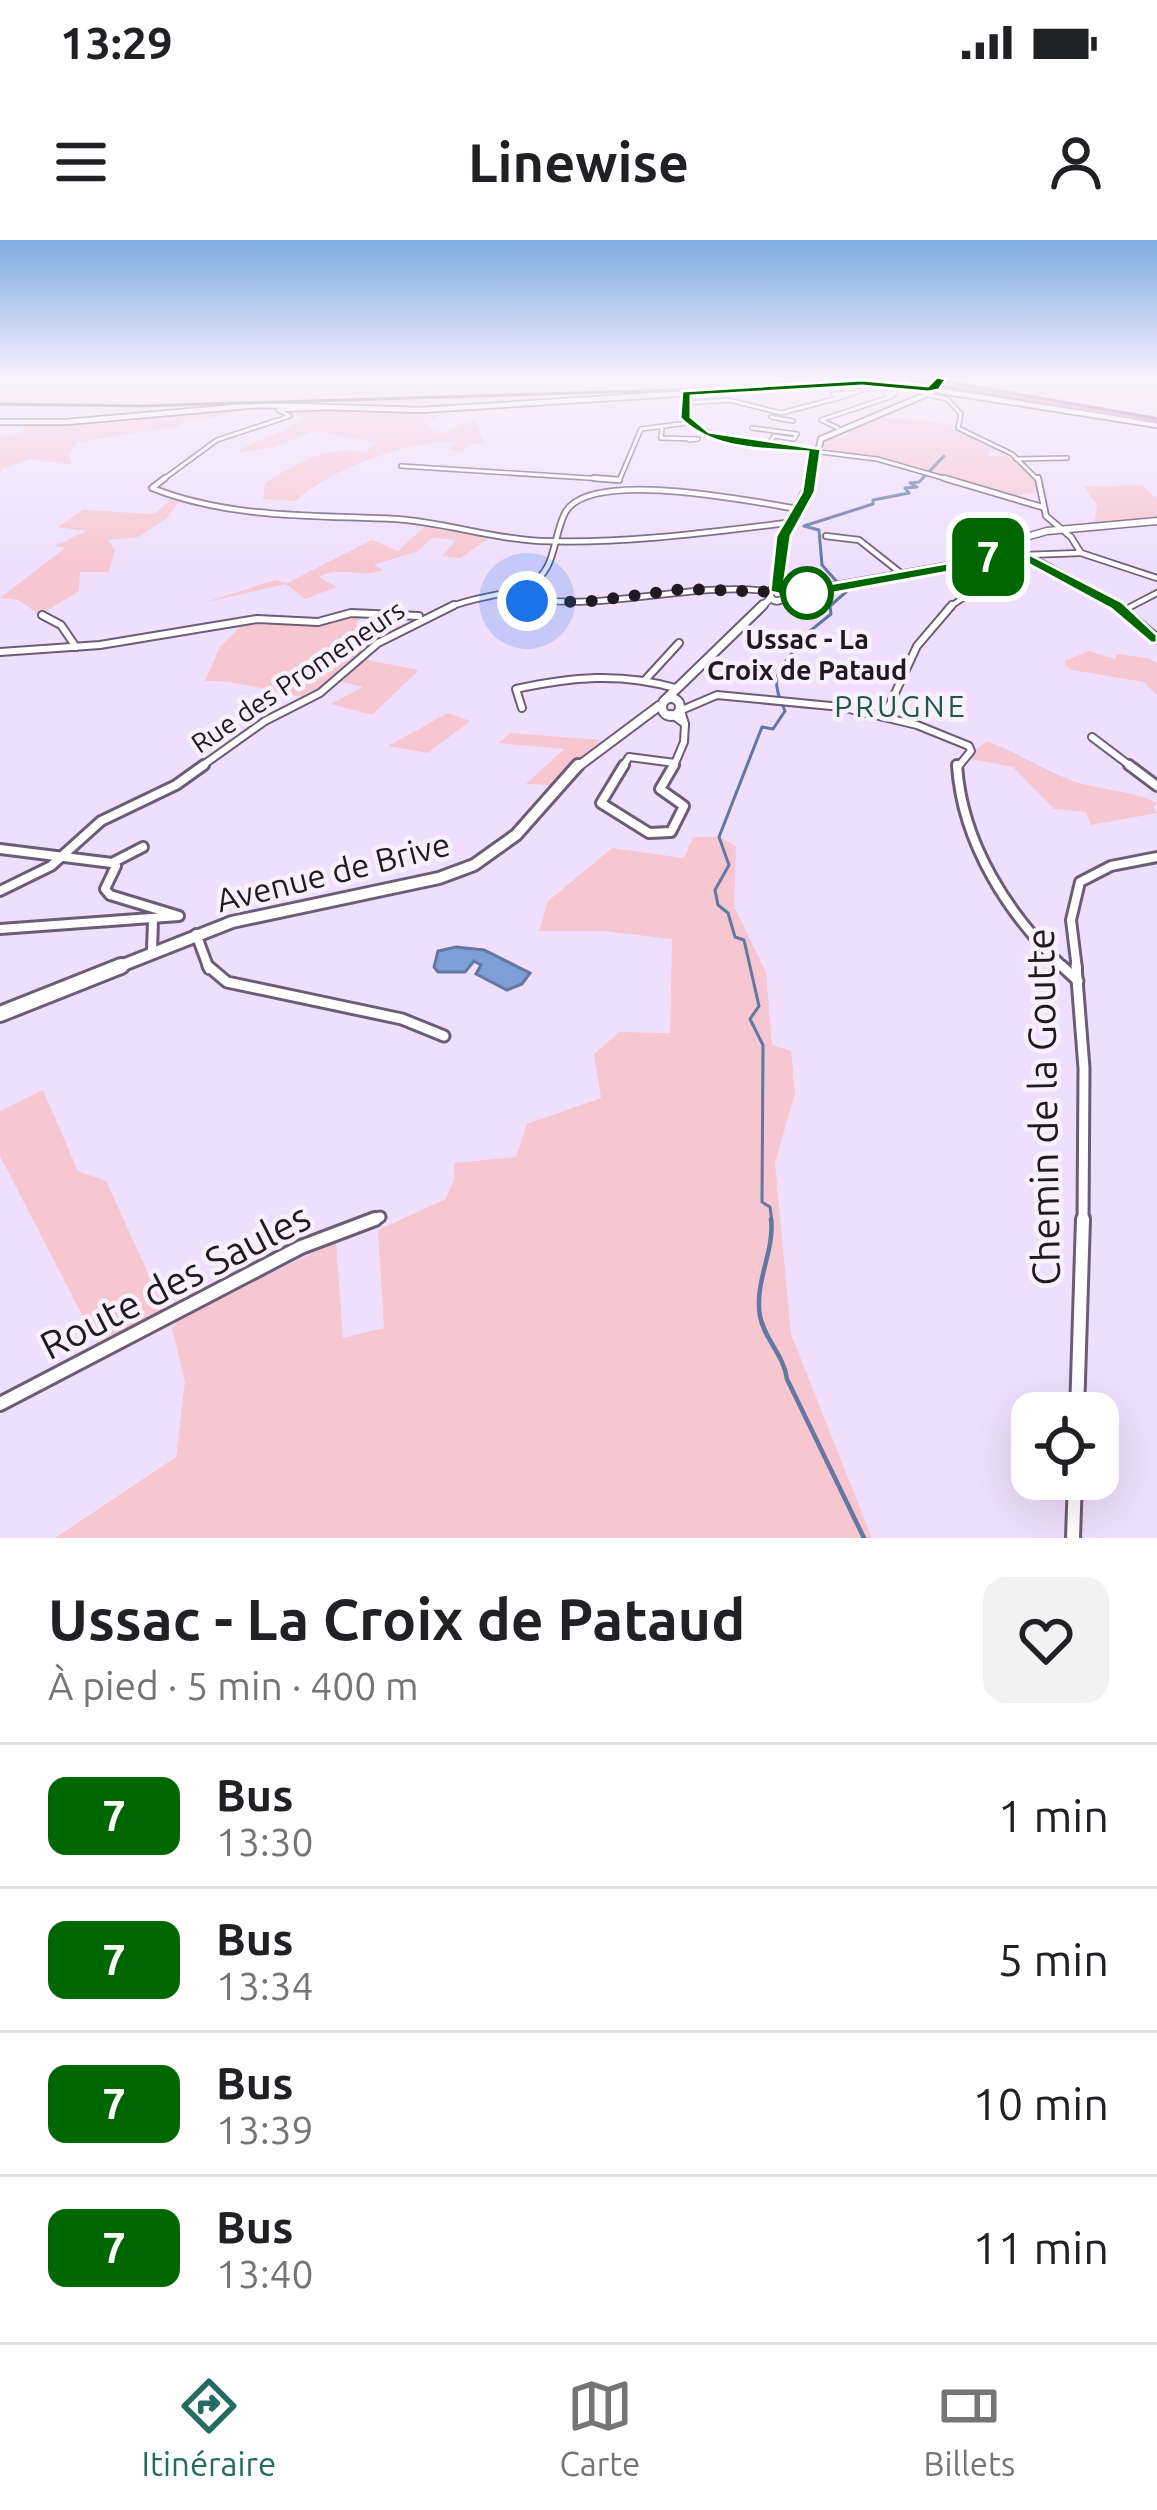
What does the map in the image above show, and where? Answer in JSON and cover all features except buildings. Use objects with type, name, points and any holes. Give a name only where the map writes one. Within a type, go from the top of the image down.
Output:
[{"type":"street","points":[[219,440],[152,488],[191,504],[397,519],[501,537],[656,539],[787,524]]},
{"type":"street","points":[[635,440],[616,490],[682,490],[797,509]]},
{"type":"street","points":[[683,440],[689,440]]},
{"type":"street","points":[[724,440],[877,458],[1042,507]]},
{"type":"street","points":[[767,446],[771,440]]},
{"type":"street","points":[[673,704],[771,593],[787,524],[812,483],[815,449],[825,440]]},
{"type":"street","points":[[991,440],[1037,477],[1046,516],[1081,553]]},
{"type":"street","points":[[1016,459],[1067,458]]},
{"type":"street","points":[[401,466],[619,480]]},
{"type":"street","name":"Rue des Promeneurs","points":[[0,891],[58,859],[83,832],[144,803],[265,721],[320,693],[379,643],[430,615],[530,585],[548,568],[568,507],[616,490]]},
{"type":"street","points":[[1004,554],[1012,542],[1157,521]]},
{"type":"street","points":[[826,536],[855,538],[902,574]]},
{"type":"street","points":[[504,592],[535,602],[576,603],[678,589],[788,595],[1004,554],[1081,553],[1157,578]]},
{"type":"street","points":[[1025,555],[1124,608],[1157,639]]},
{"type":"street","points":[[884,717],[918,637],[951,604],[972,592],[963,563]]},
{"type":"street","points":[[1124,608],[1157,593]]},
{"type":"street","points":[[0,652],[76,647],[256,619],[318,622],[351,613],[430,615]]},
{"type":"street","points":[[42,615],[61,625],[76,647]]},
{"type":"street","points":[[646,679],[679,643]]},
{"type":"street","points":[[522,708],[515,694],[520,688],[583,673],[646,679],[673,704],[685,724],[687,741],[675,763],[660,789],[684,806],[671,832],[649,833],[601,803],[629,758],[675,763]]},
{"type":"street","points":[[673,704],[723,695],[884,717],[972,748],[957,765],[956,787],[976,846],[1019,915],[1079,982]]},
{"type":"street","name":"Avenue de Brive","points":[[0,1015],[196,934],[302,904],[439,878],[474,865],[501,848],[584,759],[638,718],[673,704]]},
{"type":"street","points":[[1092,737],[1157,786]]},
{"type":"street","points":[[0,849],[112,862],[143,847]]},
{"type":"street","name":"Chemin de la Goutte","points":[[1078,1392],[1085,1120],[1073,905],[1079,884],[1118,864],[1157,857]]},
{"type":"street","points":[[0,929],[175,919],[178,914],[110,895],[105,889],[116,866],[112,862]]},
{"type":"street","points":[[152,950],[153,920]]},
{"type":"street","points":[[196,934],[209,970],[227,982],[402,1019],[444,1036]]},
{"type":"street","name":"Route des Saules","points":[[0,1404],[250,1272],[380,1217]]},
{"type":"street","points":[[1073,1538],[1074,1500]]},
{"type":"shaded area","points":[[0,440],[93,440],[77,442],[69,454],[72,465],[30,459],[2,469],[0,475]]},
{"type":"shaded area","points":[[293,440],[272,448],[237,452],[254,443]]},
{"type":"shaded area","points":[[359,440],[482,440],[484,445],[469,443],[462,452],[449,450],[457,442],[437,442],[393,451],[328,478],[295,501],[263,499],[265,483],[301,463],[324,453],[365,452],[377,443]]},
{"type":"shaded area","points":[[825,440],[987,440],[1007,453],[991,450],[988,456],[1010,456],[1033,475],[1041,492],[1009,496],[897,462],[819,448]]},
{"type":"shaded area","points":[[1142,485],[1157,499],[1157,518],[1094,526],[1097,505],[1084,487]]},
{"type":"shaded area","points":[[171,499],[179,502],[166,519],[138,537],[108,540],[115,550],[109,572],[80,572],[79,591],[40,615],[18,600],[0,598],[65,548],[55,546],[86,531],[58,527],[83,510],[154,514]]},
{"type":"shaded area","points":[[424,527],[491,537],[460,558],[442,556],[456,540],[432,538],[418,551],[374,565],[383,570],[319,577],[337,587],[305,599],[286,584],[203,603],[275,580],[287,583],[372,540],[398,551]]},
{"type":"shaded area","points":[[361,616],[355,625],[401,626],[350,660],[308,698],[205,681],[220,647],[242,625],[319,624]]},
{"type":"shaded area","points":[[1088,651],[1157,663],[1157,695],[1144,682],[1065,665]]},
{"type":"shaded area","points":[[362,659],[419,670],[372,715],[331,704],[363,687],[342,682]]},
{"type":"shaded area","points":[[448,713],[470,721],[428,753],[388,746]]},
{"type":"shaded area","points":[[511,733],[601,740],[553,785],[526,784],[564,749],[498,743]]},
{"type":"shaded area","points":[[987,741],[1075,782],[1157,803],[1153,808],[1157,813],[1091,825],[1086,812],[1054,809],[1013,767],[966,758]]},
{"type":"shaded area","points":[[693,837],[719,837],[736,846],[734,906],[766,972],[772,1045],[791,1051],[795,1093],[775,1163],[791,1334],[872,1538],[55,1538],[176,1457],[185,1382],[172,1329],[181,1316],[336,1242],[343,1338],[384,1328],[378,1230],[446,1199],[454,1180],[454,1163],[516,1157],[527,1124],[601,1098],[594,1054],[619,1032],[670,1033],[672,939],[603,931],[539,931],[548,901],[612,848],[684,858]]},
{"type":"shaded area","points":[[43,1090],[78,1171],[106,1181],[166,1312],[96,1342],[0,1156],[0,1111]]},
{"type":"water","points":[[456,947],[484,950],[530,973],[522,984],[507,990],[476,974],[481,965],[474,961],[465,972],[438,972],[434,967],[438,951]]},
{"type":"waterway","points":[[772,1222],[770,1207],[762,1202],[763,1045],[750,1019],[759,1006],[744,940],[735,937],[728,913],[718,905],[715,890],[729,865],[719,837],[762,727],[773,729],[785,711],[777,685],[782,666],[795,650],[794,644],[831,614],[830,606],[846,592],[822,565],[819,530],[804,526],[873,504],[873,500],[909,493],[905,488],[917,487],[910,483],[919,482],[944,456]]},
{"type":"waterway","points":[[771,1219],[760,1291],[762,1324],[864,1538]]},
{"type":"bus line","name":"7","points":[[723,440],[815,449],[808,492],[790,519],[773,579],[776,589],[788,595],[1004,554],[1021,555],[1117,605],[1157,639]]},
{"type":"place","name":"Ussac - La Croix de Pataud","points":[[807,593]]},
{"type":"district","name":"PRUGNE","points":[[901,707]]},
{"type":"route","points":[[527,601],[585,602],[684,589],[807,593]]}]
